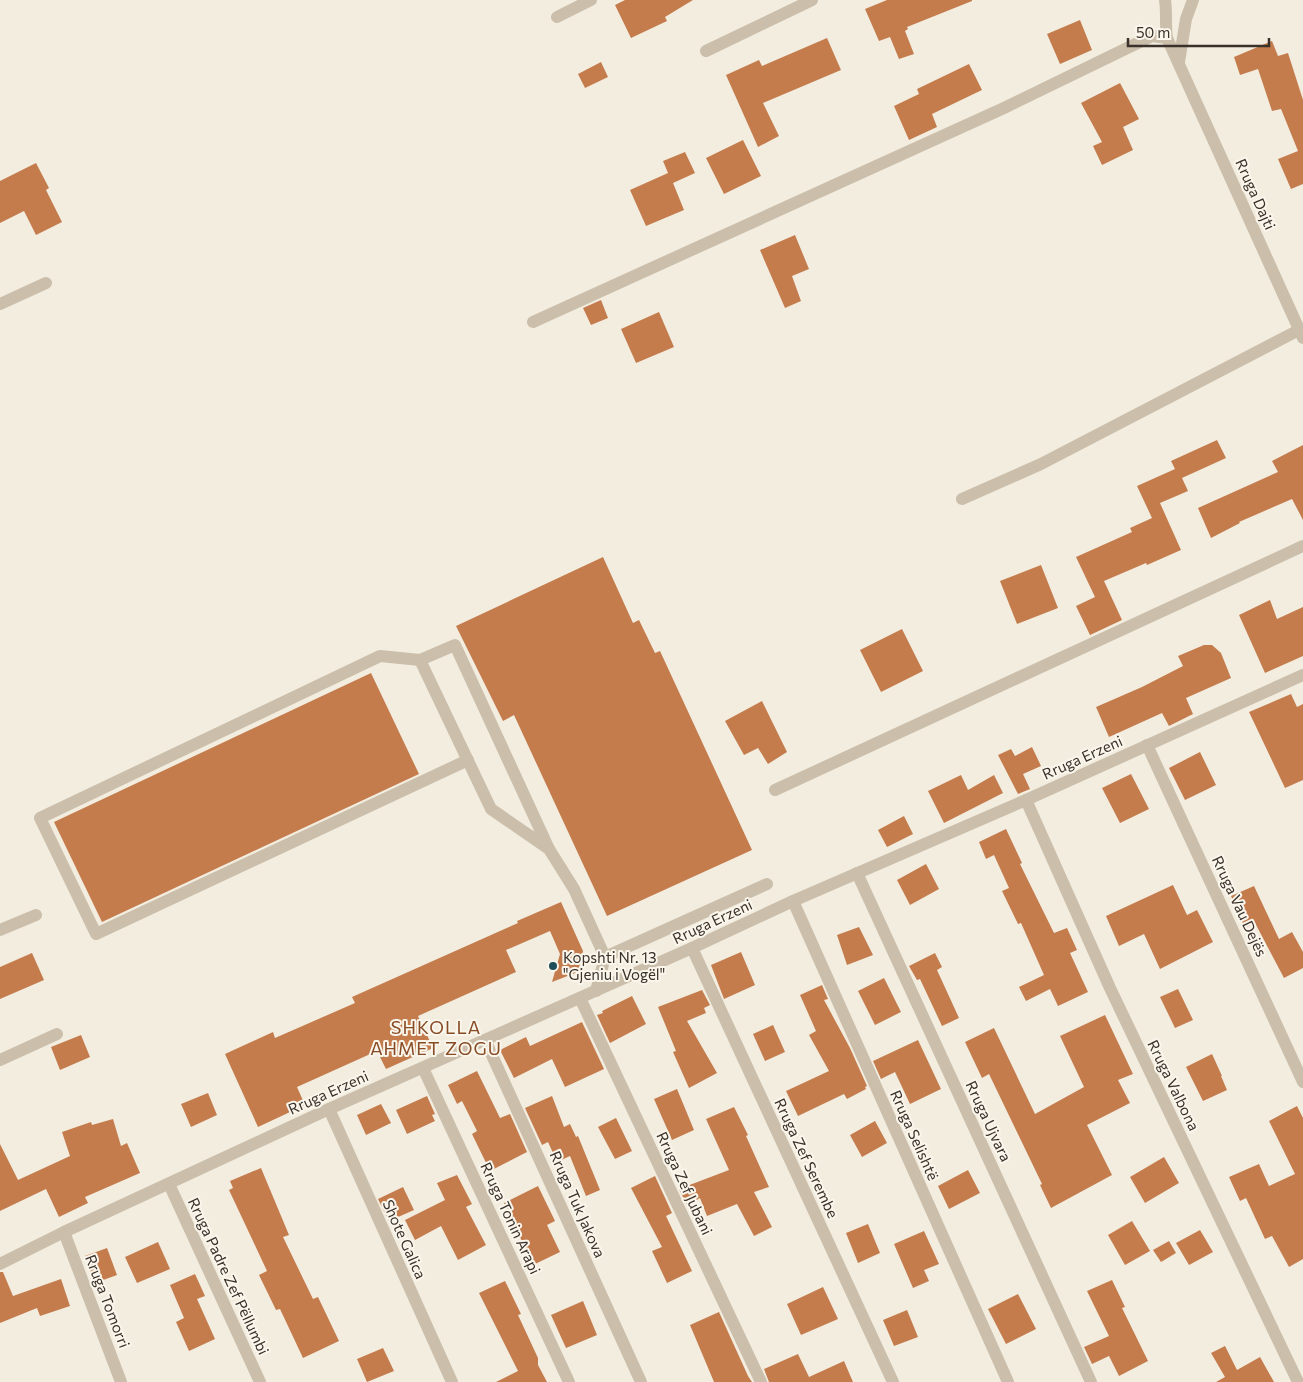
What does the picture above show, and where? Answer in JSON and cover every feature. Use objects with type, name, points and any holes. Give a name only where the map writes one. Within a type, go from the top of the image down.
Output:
[{"type":"street","points":[[557,17],[591,0]]},
{"type":"street","points":[[706,51],[812,0]]},
{"type":"street","points":[[533,322],[1004,108],[1152,36],[1167,38],[1165,0]]},
{"type":"street","points":[[1178,62],[1186,18],[1193,0]]},
{"type":"street","name":"Rruga Dajti","points":[[1167,38],[1301,334]]},
{"type":"street","points":[[0,304],[46,283]]},
{"type":"street","points":[[962,499],[1042,464],[1301,334]]},
{"type":"street","points":[[775,790],[1303,546]]},
{"type":"street","points":[[468,760],[96,934],[40,818],[380,656],[420,660],[455,645],[549,849],[574,889],[605,957],[596,991]]},
{"type":"street","points":[[420,660],[491,809],[549,849]]},
{"type":"street","name":"Rruga Erzeni","points":[[0,1264],[64,1232],[329,1109],[1303,675]]},
{"type":"street","name":"Rruga Vau Dejës","points":[[1147,745],[1303,1082]]},
{"type":"street","name":"Rruga Valbona","points":[[1026,800],[1122,1012],[1298,1382]]},
{"type":"street","name":"Rruga Ujvara","points":[[857,874],[1091,1382]]},
{"type":"street","points":[[605,957],[767,884]]},
{"type":"street","name":"Rruga Selishtë","points":[[793,901],[1008,1382]]},
{"type":"street","points":[[0,930],[36,915]]},
{"type":"street","name":"Rruga Zef Serembe","points":[[692,948],[893,1382]]},
{"type":"street","name":"Rruga Zef Jubani","points":[[580,998],[761,1382]]},
{"type":"street","points":[[0,1060],[56,1034]]},
{"type":"street","name":"Rruga Tuk Jakova","points":[[485,1040],[641,1382]]},
{"type":"street","name":"Rruga Tonin Arapi","points":[[423,1068],[569,1382]]},
{"type":"street","name":"Shote Galica","points":[[329,1109],[452,1382]]},
{"type":"street","name":"Rruga Padre Zef Pëllumbi","points":[[169,1184],[260,1382]]},
{"type":"street","name":"Rruga Tomorri","points":[[64,1232],[121,1382]]},
{"type":"building","points":[[625,0],[693,0],[665,17],[667,21],[631,38],[615,5]]},
{"type":"building","points":[[887,0],[972,1],[907,27],[908,29],[905,31],[914,54],[899,59],[890,37],[879,41],[865,9]]},
{"type":"building","points":[[1080,20],[1092,50],[1060,64],[1047,34]]},
{"type":"building","points":[[827,38],[841,70],[763,103],[779,136],[758,147],[726,75],[759,60],[762,66]]},
{"type":"building","points":[[1272,41],[1278,56],[1288,53],[1303,100],[1303,184],[1291,189],[1278,159],[1298,151],[1281,109],[1272,111],[1258,69],[1240,75],[1234,57]]},
{"type":"building","points":[[601,62],[608,77],[585,88],[578,74]]},
{"type":"building","points":[[969,64],[982,90],[932,114],[937,127],[909,140],[894,106],[919,94],[917,89]]},
{"type":"building","points":[[1120,83],[1139,119],[1123,127],[1133,150],[1102,165],[1093,146],[1102,142],[1081,103]]},
{"type":"building","points":[[743,140],[761,176],[724,194],[706,158]]},
{"type":"building","points":[[685,152],[695,173],[673,183],[684,210],[646,226],[630,190],[668,173],[663,161]]},
{"type":"building","points":[[36,163],[49,188],[46,190],[62,222],[36,235],[24,211],[0,223],[0,181]]},
{"type":"building","points":[[795,235],[809,269],[792,276],[801,301],[785,308],[760,250]]},
{"type":"building","points":[[601,300],[608,318],[591,325],[583,308]]},
{"type":"building","points":[[659,312],[674,347],[636,363],[621,329]]},
{"type":"building","points":[[1217,440],[1226,458],[1182,478],[1188,491],[1160,503],[1181,550],[1104,581],[1122,620],[1090,635],[1076,606],[1095,597],[1076,557],[1132,532],[1130,528],[1152,518],[1137,486],[1175,469],[1171,461]]},
{"type":"building","points":[[1303,445],[1303,520],[1292,499],[1239,522],[1211,538],[1198,508],[1278,472],[1272,461]]},
{"type":"building","points":[[603,557],[633,623],[639,620],[655,653],[660,651],[752,850],[607,916],[514,715],[503,721],[456,626]]},
{"type":"building","points":[[1041,565],[1058,608],[1017,624],[1000,581]]},
{"type":"building","points":[[1270,600],[1277,619],[1303,607],[1303,656],[1265,673],[1239,615]]},
{"type":"building","points":[[902,629],[923,671],[881,692],[860,650]]},
{"type":"building","points":[[1204,645],[1212,645],[1221,653],[1231,678],[1186,698],[1193,714],[1169,726],[1162,713],[1109,737],[1096,707],[1142,687],[1183,666],[1178,656]]},
{"type":"building","points":[[371,673],[419,774],[102,922],[54,822]]},
{"type":"building","points":[[1291,694],[1297,707],[1303,704],[1303,780],[1285,788],[1249,712]]},
{"type":"building","points":[[762,701],[787,752],[768,764],[758,748],[744,755],[725,721]]},
{"type":"building","points":[[1032,747],[1041,766],[1023,774],[1030,789],[1018,794],[998,755],[1011,749],[1015,756]]},
{"type":"building","points":[[1200,752],[1216,785],[1185,800],[1169,768]]},
{"type":"building","points":[[1131,774],[1149,809],[1120,823],[1102,788]]},
{"type":"building","points":[[961,775],[968,790],[994,775],[1003,793],[944,823],[928,791]]},
{"type":"building","points":[[904,816],[913,834],[887,847],[878,830]]},
{"type":"building","points":[[1006,829],[1022,863],[1020,864],[1054,933],[1067,928],[1077,950],[1070,953],[1088,992],[1058,1006],[1050,989],[1026,1001],[1019,987],[1044,975],[1021,923],[1018,924],[1002,891],[1009,888],[994,855],[986,859],[979,842]]},
{"type":"building","points":[[926,864],[939,889],[910,905],[897,880]]},
{"type":"building","points":[[1173,885],[1187,915],[1197,910],[1213,942],[1160,969],[1144,934],[1119,946],[1106,916]]},
{"type":"building","points":[[1254,886],[1279,939],[1292,932],[1303,952],[1303,968],[1284,978],[1255,923],[1245,928],[1231,896]]},
{"type":"building","points":[[561,902],[583,951],[578,972],[552,982],[560,954],[550,931],[506,950],[516,972],[418,1016],[433,1048],[386,1069],[377,1051],[297,1087],[305,1105],[258,1127],[225,1054],[273,1032],[275,1038],[355,1003],[352,997]]},
{"type":"building","points":[[859,927],[873,955],[847,965],[837,935]]},
{"type":"building","points":[[741,952],[755,985],[724,999],[711,965]]},
{"type":"building","points":[[32,953],[44,980],[0,999],[0,967]]},
{"type":"building","points":[[935,953],[942,967],[937,970],[959,1018],[942,1026],[920,979],[917,980],[909,966]]},
{"type":"building","points":[[884,978],[901,1012],[875,1025],[858,991]]},
{"type":"building","points":[[822,985],[828,999],[824,1000],[850,1048],[867,1086],[865,1087],[866,1089],[847,1099],[844,1094],[798,1116],[786,1091],[829,1071],[809,1035],[816,1031],[800,995]]},
{"type":"building","points":[[1178,989],[1193,1020],[1175,1028],[1160,997]]},
{"type":"building","points":[[702,990],[710,1005],[704,1008],[706,1013],[687,1021],[717,1073],[689,1088],[673,1052],[676,1051],[658,1007]]},
{"type":"building","points":[[632,996],[646,1024],[610,1043],[597,1015]]},
{"type":"building","points":[[1105,1015],[1133,1074],[1118,1080],[1130,1103],[1087,1125],[1112,1175],[1051,1208],[1040,1185],[1042,1184],[989,1074],[982,1078],[965,1042],[994,1028],[1035,1114],[1084,1087],[1060,1036]]},
{"type":"building","points":[[582,1022],[604,1069],[565,1087],[552,1059],[514,1078],[500,1050],[526,1037],[530,1046]]},
{"type":"building","points":[[773,1025],[785,1052],[765,1061],[753,1034]]},
{"type":"building","points":[[81,1035],[90,1057],[60,1070],[51,1047]]},
{"type":"building","points":[[918,1040],[941,1089],[910,1104],[895,1072],[881,1079],[873,1061]]},
{"type":"building","points":[[1212,1054],[1227,1090],[1203,1101],[1186,1067]]},
{"type":"building","points":[[477,1071],[500,1118],[510,1114],[527,1152],[490,1171],[472,1134],[477,1131],[462,1101],[457,1104],[448,1085]]},
{"type":"building","points":[[677,1089],[694,1130],[672,1140],[654,1099]]},
{"type":"building","points":[[208,1093],[217,1115],[191,1127],[181,1104]]},
{"type":"building","points":[[427,1096],[435,1114],[432,1115],[435,1121],[407,1134],[396,1110]]},
{"type":"building","points":[[552,1096],[564,1127],[570,1124],[576,1137],[578,1136],[600,1190],[586,1196],[570,1156],[557,1162],[548,1142],[542,1145],[525,1108]]},
{"type":"building","points":[[381,1104],[391,1123],[366,1135],[357,1115]]},
{"type":"building","points":[[1297,1106],[1303,1118],[1303,1259],[1289,1267],[1272,1236],[1265,1239],[1246,1198],[1240,1201],[1229,1177],[1259,1164],[1269,1186],[1295,1174],[1269,1121]]},
{"type":"building","points":[[734,1107],[748,1135],[746,1136],[769,1187],[754,1192],[772,1227],[754,1236],[737,1204],[707,1216],[700,1198],[687,1205],[679,1189],[729,1170],[706,1119]]},
{"type":"building","points":[[616,1118],[632,1151],[615,1159],[598,1127]]},
{"type":"building","points":[[113,1119],[121,1146],[127,1143],[140,1173],[85,1197],[88,1203],[59,1217],[46,1189],[0,1211],[0,1144],[18,1180],[70,1156],[62,1132],[91,1122],[92,1125]]},
{"type":"building","points":[[875,1121],[887,1143],[862,1157],[850,1135]]},
{"type":"building","points":[[1164,1157],[1179,1183],[1145,1203],[1130,1177]]},
{"type":"building","points":[[261,1168],[289,1235],[283,1237],[313,1299],[318,1297],[339,1341],[303,1358],[280,1309],[276,1310],[259,1275],[267,1271],[229,1190],[233,1188],[230,1181]]},
{"type":"building","points":[[968,1170],[980,1193],[949,1209],[938,1186]]},
{"type":"building","points":[[457,1175],[472,1204],[466,1207],[486,1245],[458,1260],[441,1226],[415,1240],[405,1220],[445,1200],[437,1183]]},
{"type":"building","points":[[655,1176],[672,1213],[666,1216],[692,1271],[667,1283],[652,1251],[662,1247],[631,1188]]},
{"type":"building","points":[[538,1186],[555,1221],[547,1225],[560,1252],[533,1265],[504,1203]]},
{"type":"building","points":[[403,1187],[414,1210],[389,1221],[378,1199]]},
{"type":"building","points":[[1132,1221],[1150,1251],[1125,1265],[1108,1235]]},
{"type":"building","points":[[868,1224],[880,1253],[858,1263],[846,1233]]},
{"type":"building","points":[[1200,1230],[1213,1252],[1189,1265],[1176,1243]]},
{"type":"building","points":[[924,1231],[939,1264],[924,1270],[929,1281],[913,1288],[894,1244]]},
{"type":"building","points":[[1169,1241],[1176,1253],[1161,1262],[1153,1250]]},
{"type":"building","points":[[158,1242],[170,1269],[137,1283],[125,1257]]},
{"type":"building","points":[[107,1248],[117,1275],[95,1283],[85,1256]]},
{"type":"building","points":[[0,1272],[3,1272],[13,1296],[61,1279],[70,1306],[40,1316],[37,1308],[0,1323]]},
{"type":"building","points":[[195,1274],[205,1296],[197,1299],[215,1339],[189,1351],[176,1322],[184,1318],[170,1285]]},
{"type":"building","points":[[1112,1280],[1125,1307],[1122,1308],[1148,1361],[1119,1376],[1109,1356],[1092,1364],[1084,1347],[1109,1336],[1087,1291]]},
{"type":"building","points":[[505,1281],[521,1314],[518,1315],[538,1358],[538,1365],[547,1382],[496,1382],[518,1371],[479,1293]]},
{"type":"building","points":[[823,1287],[838,1319],[801,1335],[787,1304]]},
{"type":"building","points":[[1018,1294],[1036,1329],[1006,1344],[988,1309]]},
{"type":"building","points":[[583,1301],[597,1335],[566,1348],[551,1315]]},
{"type":"building","points":[[907,1310],[918,1337],[894,1346],[883,1320]]},
{"type":"building","points":[[719,1312],[752,1382],[714,1382],[690,1325]]},
{"type":"building","points":[[1225,1346],[1237,1370],[1260,1357],[1274,1382],[1216,1382],[1225,1377],[1211,1353]]},
{"type":"building","points":[[383,1348],[394,1371],[367,1382],[357,1359]]},
{"type":"building","points":[[798,1354],[809,1377],[844,1361],[853,1382],[769,1382],[764,1369]]},
{"type":"place","name":"Kopshti Nr. 13 \"Gjeniu i Vogël\"","points":[[553,966]]},
{"type":"district","name":"SHKOLLA AHMET ZOGU","points":[[436,1037]]}]
